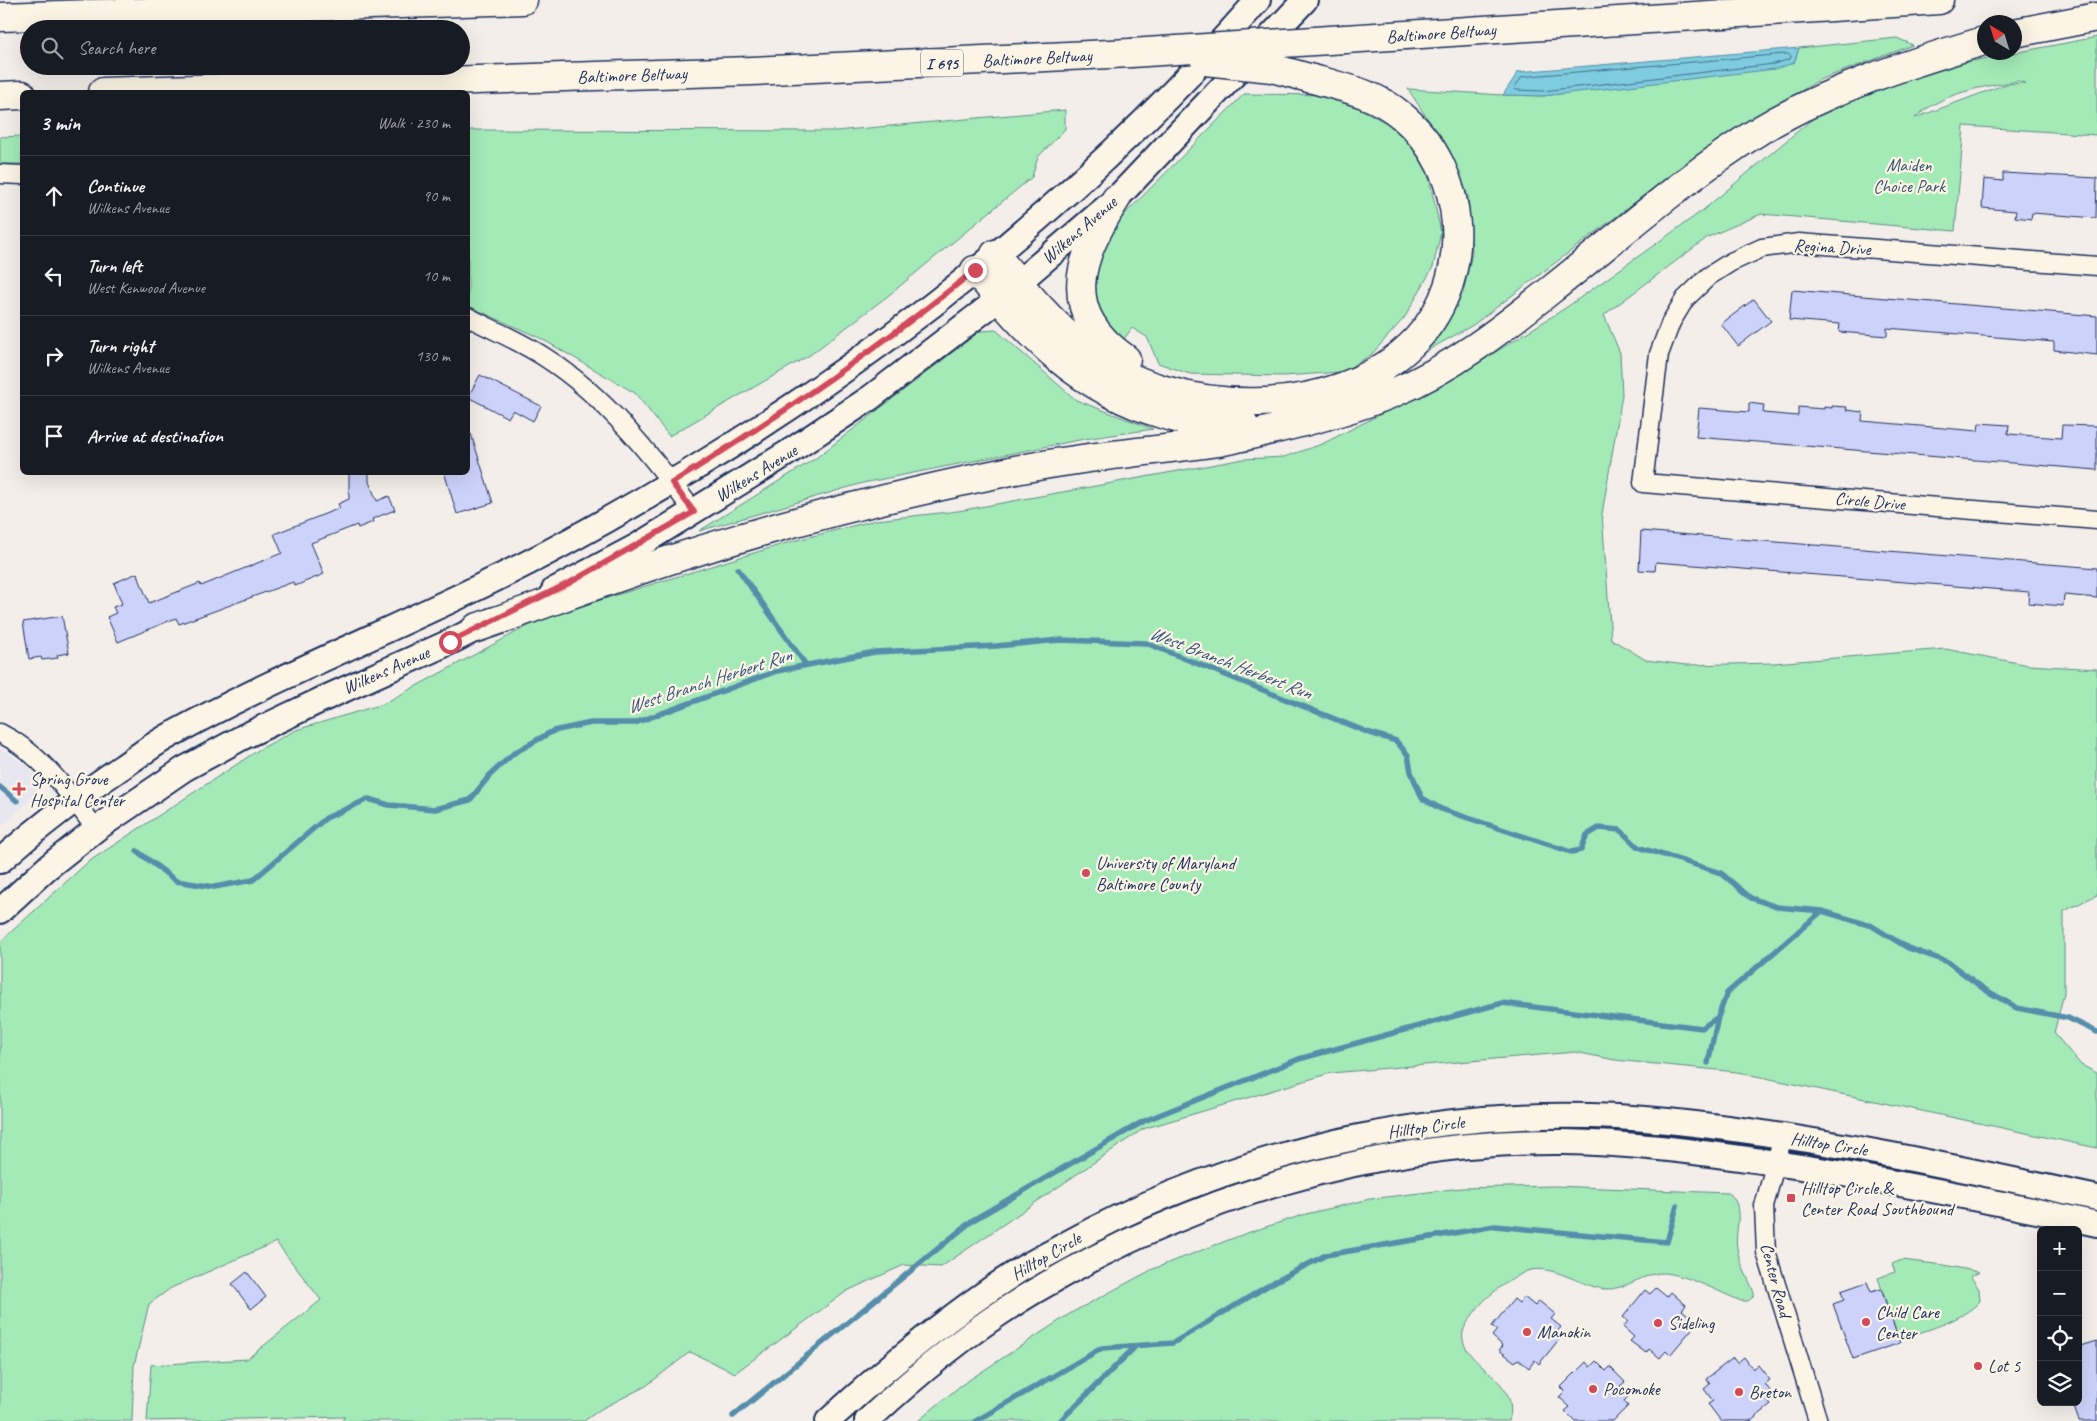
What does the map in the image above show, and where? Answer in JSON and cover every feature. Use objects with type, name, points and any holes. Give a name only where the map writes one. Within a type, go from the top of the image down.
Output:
[{"type":"highway","points":[[0,16],[151,0]]},
{"type":"highway","points":[[0,16],[523,0]]},
{"type":"highway","name":"Baltimore Beltway","points":[[165,90],[752,71],[1131,53],[1939,0]]},
{"type":"highway","points":[[2022,31],[2097,17]]},
{"type":"highway","points":[[985,262],[1009,291],[1038,341],[1072,371],[1110,394],[1149,410],[1188,422],[1233,426],[1397,391],[1438,372],[1470,352],[1510,323],[1655,207],[1762,129],[1808,105],[1865,81],[1977,43]]},
{"type":"highway","points":[[476,628],[676,558],[848,507],[1013,470],[1080,459],[1224,441],[1313,408],[1343,386],[1370,374],[1398,357],[1417,338],[1438,311],[1451,280],[1456,253],[1457,219],[1450,188],[1438,160],[1421,134],[1402,116],[1378,100],[1353,89],[1272,68],[1131,53]]},
{"type":"highway","points":[[0,96],[20,95]]},
{"type":"highway","points":[[1116,198],[1097,228],[1086,254],[1082,273],[1081,290],[1083,306],[1088,321],[1104,341],[1126,359],[1159,373],[1193,383],[1313,408]]},
{"type":"main road","name":"Wilkens Avenue","points":[[0,911],[48,867],[96,828],[184,769],[243,737],[571,582],[694,512],[870,398],[1009,291],[1116,198],[1306,0]]},
{"type":"main road","name":"Wilkens Avenue","points":[[0,862],[74,800],[163,739],[304,668],[460,596],[553,550],[672,483],[766,424],[832,379],[927,309],[1069,191],[1166,99],[1256,2]]},
{"type":"main road","name":"Hilltop Circle","points":[[828,1421],[881,1372],[1016,1271],[1099,1226],[1173,1193],[1274,1157],[1363,1136],[1465,1120],[1564,1116],[1666,1121],[1783,1136],[1871,1150],[2097,1198]]},
{"type":"main road","name":"Hilltop Circle","points":[[867,1421],[899,1391],[958,1343],[1032,1293],[1112,1249],[1192,1213],[1288,1180],[1367,1161],[1472,1146],[1564,1142],[1664,1148],[1865,1176],[1963,1194],[2097,1224]]},
{"type":"street","points":[[0,174],[20,174]]},
{"type":"street","name":"Regina Drive","points":[[1643,483],[1659,354],[1671,322],[1685,299],[1709,276],[1731,262],[1762,248],[1799,243],[2097,266]]},
{"type":"street","points":[[470,318],[545,357],[597,397],[672,483],[694,512]]},
{"type":"street","name":"Circle Drive","points":[[1643,483],[2097,520]]},
{"type":"street","points":[[0,733],[30,751],[46,766],[96,828]]},
{"type":"street","name":"Center Road","points":[[1783,1136],[1764,1206],[1766,1252],[1818,1421]]},
{"type":"shaded area","name":"Spring Grove Hospital Center","points":[[0,748],[30,768],[41,783],[35,796],[0,828]]},
{"type":"green space","name":"University of Maryland Baltimore County","points":[[2097,37],[2097,135],[1964,126],[1955,231],[1761,214],[1708,237],[1604,315],[1620,353],[1622,395],[1602,514],[1611,639],[1646,660],[1686,665],[1774,663],[1945,649],[2029,665],[2097,669],[2097,895],[2064,911],[2064,993],[2054,1033],[2081,1065],[2097,1073],[2097,1148],[1737,1072],[1615,1060],[1575,1052],[1331,1073],[1143,1129],[941,1267],[904,1265],[847,1291],[735,1373],[690,1352],[646,1386],[601,1409],[584,1421],[341,1421],[345,1417],[147,1421],[151,1365],[247,1359],[321,1300],[276,1242],[171,1288],[149,1304],[134,1366],[132,1421],[0,1421],[0,942],[88,862],[260,749],[296,730],[383,704],[522,629],[558,613],[793,541],[876,520],[958,511],[1244,459],[1284,457],[1322,444],[1464,372],[1567,307],[1702,211],[1828,106],[1967,62],[1977,60],[2022,60],[2022,51]],"holes":[[[2018,81],[2025,83],[2006,84],[1915,118],[1926,109],[1950,96]]]},
{"type":"green space","points":[[1897,38],[1913,45],[1819,80],[1703,151],[1473,325],[1362,387],[1412,356],[1463,293],[1472,253],[1468,195],[1429,121],[1408,89],[1543,96],[1794,63],[1799,48]]},
{"type":"green space","points":[[1244,94],[1335,95],[1401,131],[1427,169],[1441,232],[1433,267],[1405,317],[1371,355],[1342,372],[1283,376],[1190,374],[1158,363],[1147,337],[1132,328],[1119,346],[1095,311],[1093,265],[1109,230]]},
{"type":"green space","points":[[1065,110],[1065,129],[1038,157],[1032,177],[889,295],[810,355],[669,436],[635,393],[540,338],[470,307],[470,130],[835,131]]},
{"type":"green space","points":[[20,136],[20,164],[0,164],[0,137]]},
{"type":"green space","points":[[996,330],[1076,400],[1153,429],[1084,439],[863,483],[699,531],[816,458],[980,331]]},
{"type":"green space","points":[[1554,1186],[1728,1193],[1737,1204],[1737,1248],[1754,1296],[1748,1301],[1741,1301],[1694,1281],[1666,1273],[1651,1275],[1620,1287],[1604,1289],[1546,1270],[1536,1269],[1523,1273],[1501,1286],[1483,1301],[1466,1324],[1462,1336],[1467,1350],[1474,1359],[1493,1376],[1508,1395],[1511,1407],[1509,1421],[918,1421],[960,1386],[1071,1313],[1153,1269],[1244,1234],[1306,1214],[1370,1199],[1461,1188]]},
{"type":"green space","points":[[1902,1260],[1944,1265],[1979,1272],[1971,1277],[1979,1289],[1980,1301],[1963,1315],[1953,1320],[1899,1340],[1878,1278],[1895,1272],[1892,1264]]},
{"type":"water","points":[[1799,48],[1794,63],[1775,69],[1543,96],[1503,95],[1518,72]]},
{"type":"building","points":[[2003,173],[2097,178],[2096,218],[2032,213],[2031,219],[2015,217],[2016,211],[1982,208],[1984,179],[2003,181]]},
{"type":"building","points":[[1792,290],[2097,316],[2097,355],[2054,350],[2054,342],[1887,328],[1887,336],[1839,332],[1840,324],[1789,320]]},
{"type":"building","points":[[1754,299],[1771,321],[1738,346],[1721,324]]},
{"type":"building","points":[[480,375],[541,406],[533,421],[513,410],[508,418],[470,398],[470,393]]},
{"type":"building","points":[[1749,403],[1764,405],[1763,413],[1798,416],[1798,407],[1824,409],[1824,407],[1832,408],[1832,406],[1847,407],[1846,410],[1863,412],[1862,421],[1978,431],[1979,423],[2009,425],[2008,434],[2061,438],[2062,425],[2097,426],[2097,470],[1696,437],[1699,408],[1749,412]]},
{"type":"building","points":[[470,434],[493,503],[457,514],[445,475],[470,475]]},
{"type":"building","points":[[349,475],[369,475],[369,482],[377,501],[389,496],[395,510],[372,519],[373,522],[358,528],[357,525],[311,543],[324,574],[295,586],[293,582],[179,624],[176,618],[118,642],[107,617],[116,613],[113,607],[122,604],[114,583],[137,573],[149,603],[200,583],[201,586],[282,553],[274,534],[340,508],[338,504],[349,499]]},
{"type":"building","points":[[1641,531],[2097,568],[2097,598],[2064,595],[2063,606],[2028,603],[2029,592],[1656,562],[1655,571],[1639,570]]},
{"type":"building","points":[[62,616],[69,653],[57,655],[58,658],[42,660],[41,657],[29,659],[23,622]]},
{"type":"building","points":[[247,1272],[266,1297],[251,1309],[232,1284]]},
{"type":"building","name":"Child Care Center","points":[[1867,1282],[1871,1292],[1881,1289],[1900,1343],[1853,1359],[1833,1304],[1844,1300],[1841,1291]]},
{"type":"building","name":"Sideling","points":[[1656,1288],[1667,1297],[1671,1292],[1686,1305],[1682,1310],[1692,1318],[1687,1324],[1692,1329],[1670,1355],[1666,1351],[1660,1358],[1649,1349],[1646,1353],[1630,1341],[1634,1337],[1623,1327],[1628,1321],[1623,1317],[1645,1290],[1650,1294]]},
{"type":"building","name":"Manokin","points":[[1524,1297],[1535,1306],[1539,1301],[1555,1314],[1551,1319],[1561,1327],[1556,1333],[1561,1337],[1539,1364],[1535,1360],[1529,1368],[1518,1359],[1515,1362],[1499,1350],[1503,1346],[1492,1336],[1497,1330],[1492,1326],[1514,1299],[1519,1303]]},
{"type":"building","points":[[2097,1341],[2097,1421],[2079,1421],[2073,1406],[2082,1406],[2082,1346]]},
{"type":"building","name":"Breton","points":[[1744,1357],[1753,1369],[1758,1365],[1770,1380],[1765,1384],[1773,1395],[1767,1400],[1771,1405],[1751,1421],[1721,1421],[1708,1404],[1713,1401],[1704,1389],[1710,1384],[1706,1379],[1733,1358],[1737,1363]]},
{"type":"building","name":"Pocomoke","points":[[1596,1361],[1606,1371],[1610,1367],[1625,1382],[1620,1386],[1629,1396],[1624,1401],[1628,1406],[1613,1421],[1575,1421],[1565,1411],[1570,1407],[1559,1397],[1565,1391],[1561,1387],[1586,1362],[1590,1367]]},
{"type":"waterway","points":[[738,569],[806,665]]},
{"type":"waterway","name":"West Branch Herbert Run","points":[[137,851],[176,881],[214,887],[253,880],[326,818],[368,799],[389,805],[435,809],[470,800],[490,775],[514,753],[553,731],[591,723],[635,723],[777,671],[875,652],[996,646],[1060,640],[1146,643],[1367,732],[1396,741],[1408,755],[1411,772],[1422,798],[1441,809],[1571,852],[1581,850],[1587,835],[1599,828],[1620,830],[1638,847],[1721,873],[1751,898],[1777,907],[1822,911],[1872,926],[1908,948],[1948,962],[1984,989],[2017,1008],[2068,1018],[2097,1032]]},
{"type":"waterway","name":"West Branch Herbert Run","points":[[0,787],[17,801]]},
{"type":"waterway","points":[[733,1416],[973,1220],[1144,1121],[1299,1059],[1502,1003],[1702,1028],[1718,1017],[1727,993],[1822,911]]},
{"type":"waterway","points":[[1708,1063],[1718,1017]]},
{"type":"waterway","points":[[976,1421],[1102,1348],[1173,1343],[1274,1282],[1326,1255],[1495,1226],[1667,1242],[1677,1206]]},
{"type":"waterway","points":[[1060,1421],[1136,1346]]},
{"type":"place","name":"Spring Grove Hospital Center","points":[[19,789]]},
{"type":"place","name":"University of Maryland Baltimore County","points":[[1086,873]]},
{"type":"place","name":"Hilltop Circle & Center Road Southbound","points":[[1791,1198]]},
{"type":"place","name":"Child Care Center","points":[[1866,1322]]},
{"type":"place","name":"Sideling","points":[[1658,1323]]},
{"type":"place","name":"Manokin","points":[[1527,1332]]},
{"type":"place","name":"Lot 5","points":[[1978,1366]]},
{"type":"place","name":"Pocomoke","points":[[1593,1389]]},
{"type":"place","name":"Breton","points":[[1739,1392]]},
{"type":"route","points":[[450,642],[571,582],[694,512],[672,483],[766,424],[848,367],[927,309],[975,270]]},
{"type":"park label","name":"Maiden Choice Park","points":[[1909,175]]}]
